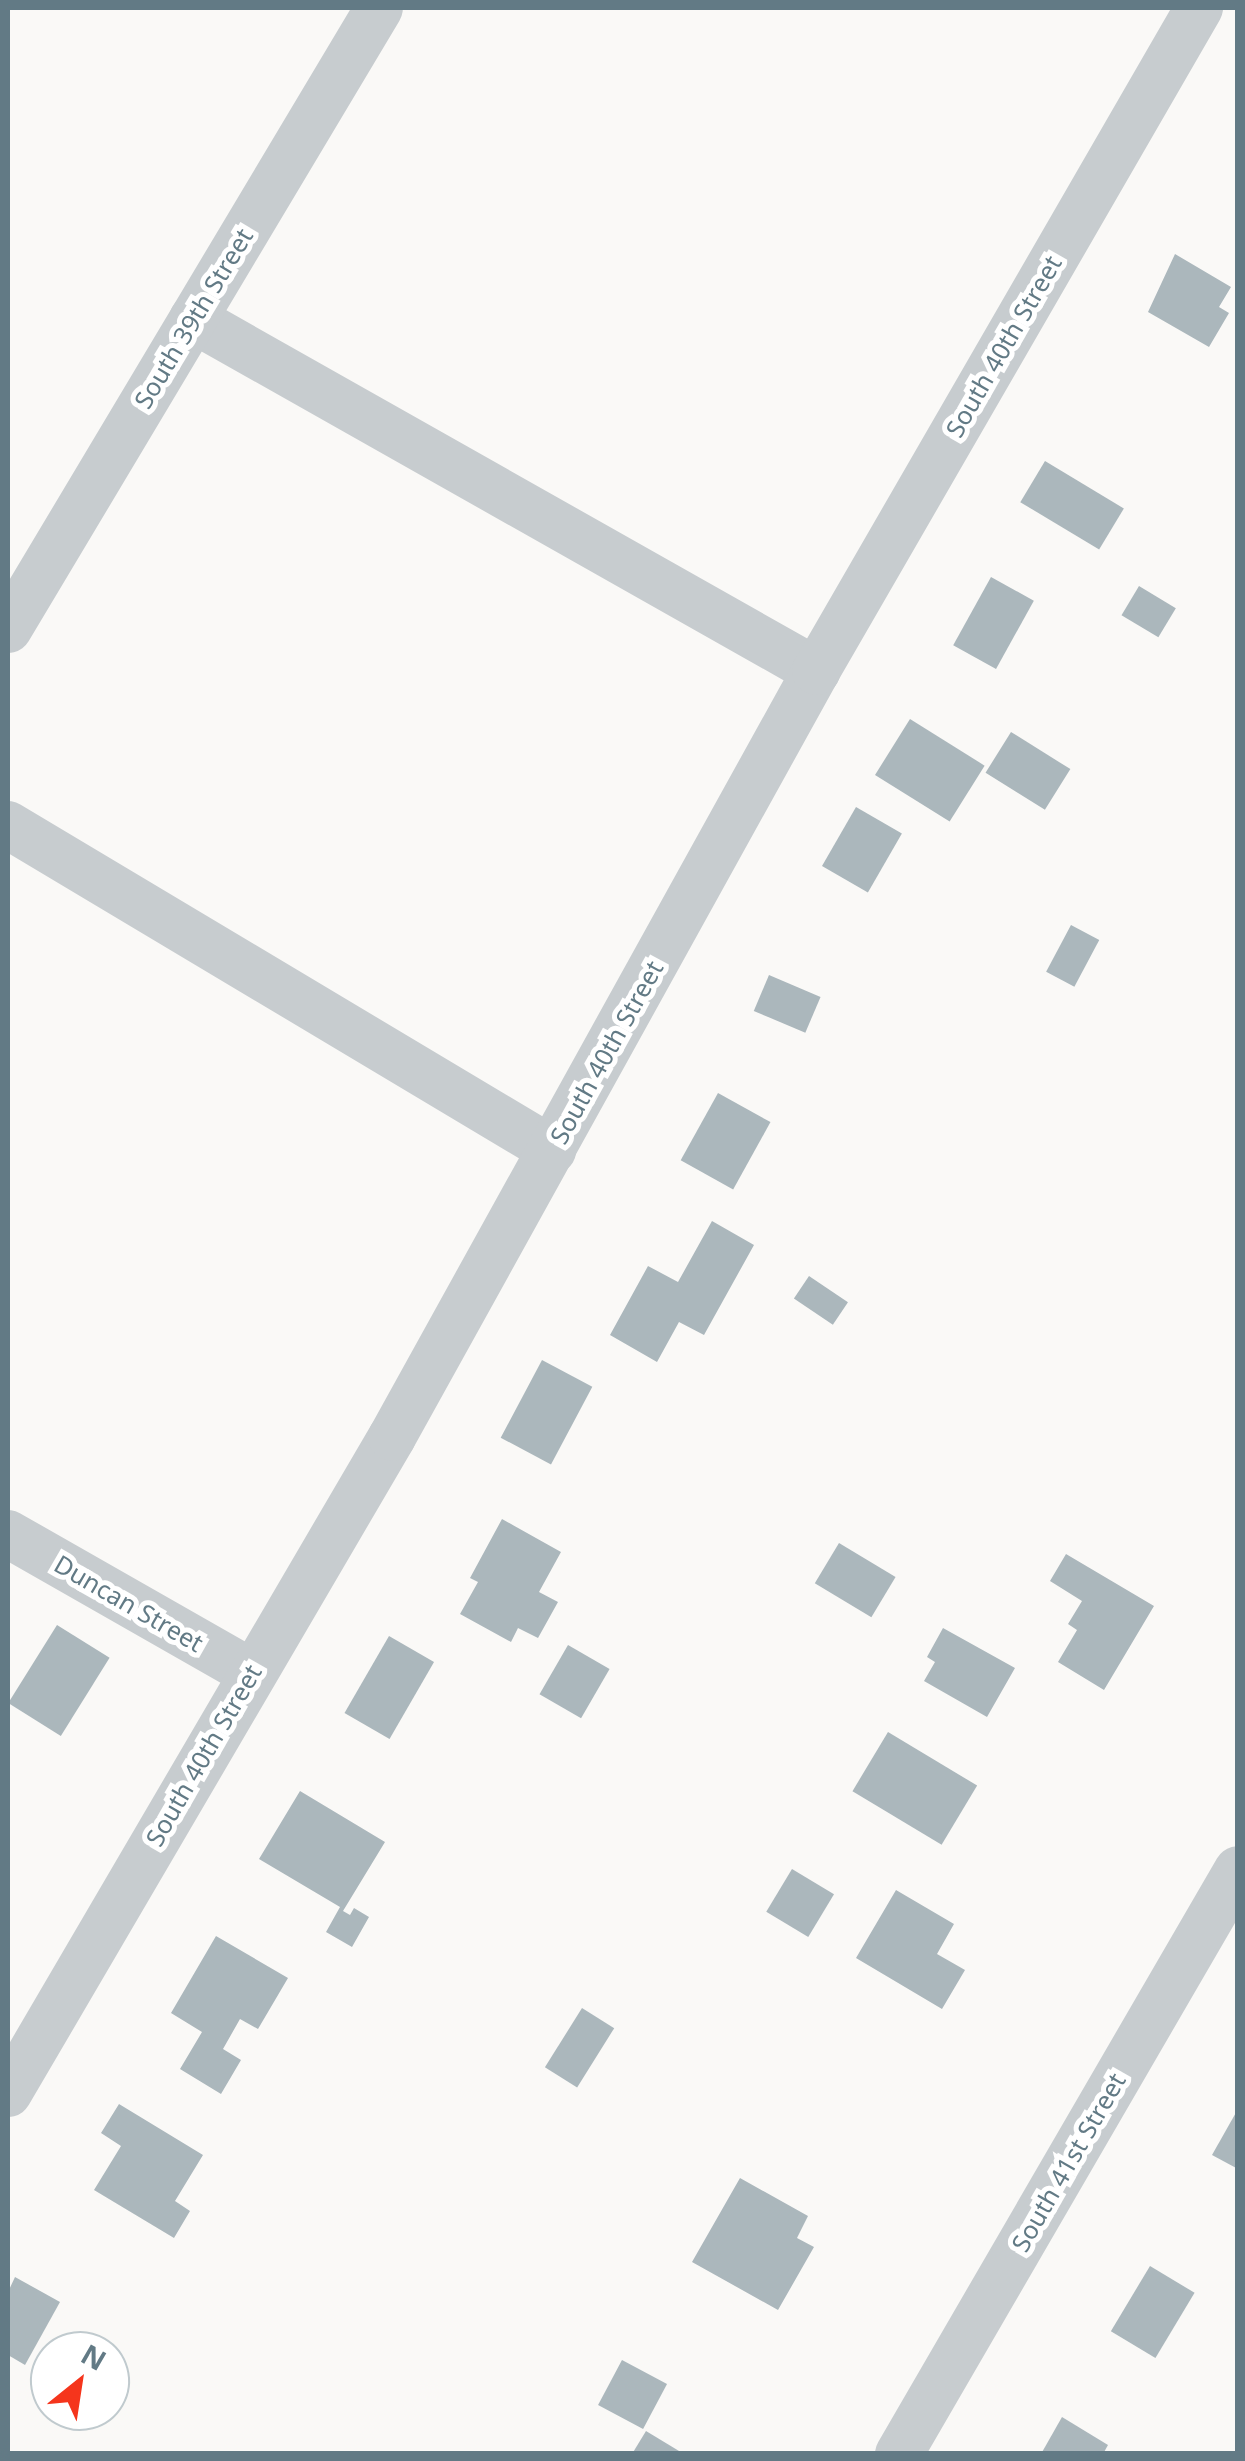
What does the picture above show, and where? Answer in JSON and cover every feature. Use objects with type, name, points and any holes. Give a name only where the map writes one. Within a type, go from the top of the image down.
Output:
[{"type":"street","name":"South 39th Street","points":[[8,630],[379,8]]},
{"type":"street","name":"South 40th Street","points":[[8,2094],[250,1672],[392,1437],[816,671],[1199,8]]},
{"type":"street","points":[[193,319],[816,671]]},
{"type":"street","points":[[8,825],[552,1150]]},
{"type":"street","name":"Duncan Street","points":[[8,1534],[250,1672]]},
{"type":"street","name":"South 41st Street","points":[[899,2454],[1238,1870]]},
{"type":"building","points":[[1175,254],[1231,287],[1219,307],[1229,313],[1209,347],[1148,312]]},
{"type":"building","points":[[1045,461],[1124,508],[1099,550],[1020,502]]},
{"type":"building","points":[[991,577],[1034,601],[996,669],[953,645]]},
{"type":"building","points":[[1139,586],[1176,608],[1158,637],[1121,615]]},
{"type":"building","points":[[910,719],[985,766],[950,822],[875,775]]},
{"type":"building","points":[[1011,732],[1070,769],[1045,810],[986,773]]},
{"type":"building","points":[[856,807],[902,834],[868,892],[822,866]]},
{"type":"building","points":[[1071,925],[1099,940],[1074,987],[1046,972]]},
{"type":"building","points":[[769,975],[821,997],[805,1033],[754,1011]]},
{"type":"building","points":[[718,1093],[770,1122],[733,1189],[681,1160]]},
{"type":"building","points":[[712,1221],[754,1245],[704,1335],[679,1322],[657,1362],[610,1335],[648,1266],[678,1282]]},
{"type":"building","points":[[809,1276],[848,1302],[833,1325],[794,1298]]},
{"type":"building","points":[[542,1360],[592,1387],[551,1464],[501,1438]]},
{"type":"building","points":[[502,1519],[561,1552],[539,1592],[558,1602],[538,1638],[518,1628],[511,1642],[460,1614],[478,1582],[470,1578]]},
{"type":"building","points":[[839,1543],[896,1577],[871,1617],[815,1583]]},
{"type":"building","points":[[1066,1554],[1154,1606],[1104,1690],[1058,1662],[1077,1630],[1068,1624],[1082,1601],[1050,1581]]},
{"type":"building","points":[[57,1625],[110,1658],[61,1736],[8,1703]]},
{"type":"building","points":[[943,1628],[1015,1668],[987,1717],[924,1681],[935,1662],[927,1657]]},
{"type":"building","points":[[389,1636],[434,1662],[390,1739],[344,1713]]},
{"type":"building","points":[[568,1645],[610,1669],[581,1718],[540,1694]]},
{"type":"building","points":[[888,1732],[977,1786],[942,1845],[852,1791]]},
{"type":"building","points":[[300,1791],[385,1842],[343,1911],[350,1915],[354,1908],[369,1917],[352,1947],[326,1932],[340,1907],[259,1859]]},
{"type":"building","points":[[792,1869],[834,1894],[808,1937],[766,1912]]},
{"type":"building","points":[[896,1890],[954,1924],[937,1954],[965,1970],[942,2009],[856,1958]]},
{"type":"building","points":[[216,1936],[288,1978],[258,2029],[240,2019],[223,2049],[241,2060],[221,2094],[180,2069],[202,2032],[171,2013]]},
{"type":"building","points":[[582,2008],[614,2028],[577,2088],[545,2067]]},
{"type":"building","points":[[119,2104],[203,2155],[175,2201],[190,2211],[174,2238],[94,2190],[121,2146],[101,2133]]},
{"type":"building","points":[[1238,2109],[1238,2169],[1212,2155]]},
{"type":"building","points":[[740,2178],[808,2216],[797,2238],[814,2247],[778,2310],[692,2262]]},
{"type":"building","points":[[1150,2266],[1195,2293],[1155,2358],[1111,2331]]},
{"type":"building","points":[[15,2277],[60,2302],[44,2331],[30,2331],[30,2356],[25,2365],[8,2355],[8,2292]]},
{"type":"building","points":[[622,2360],[667,2384],[643,2429],[598,2405]]},
{"type":"building","points":[[1062,2417],[1108,2445],[1103,2454],[1041,2454]]},
{"type":"building","points":[[646,2431],[684,2454],[632,2454]]}]
